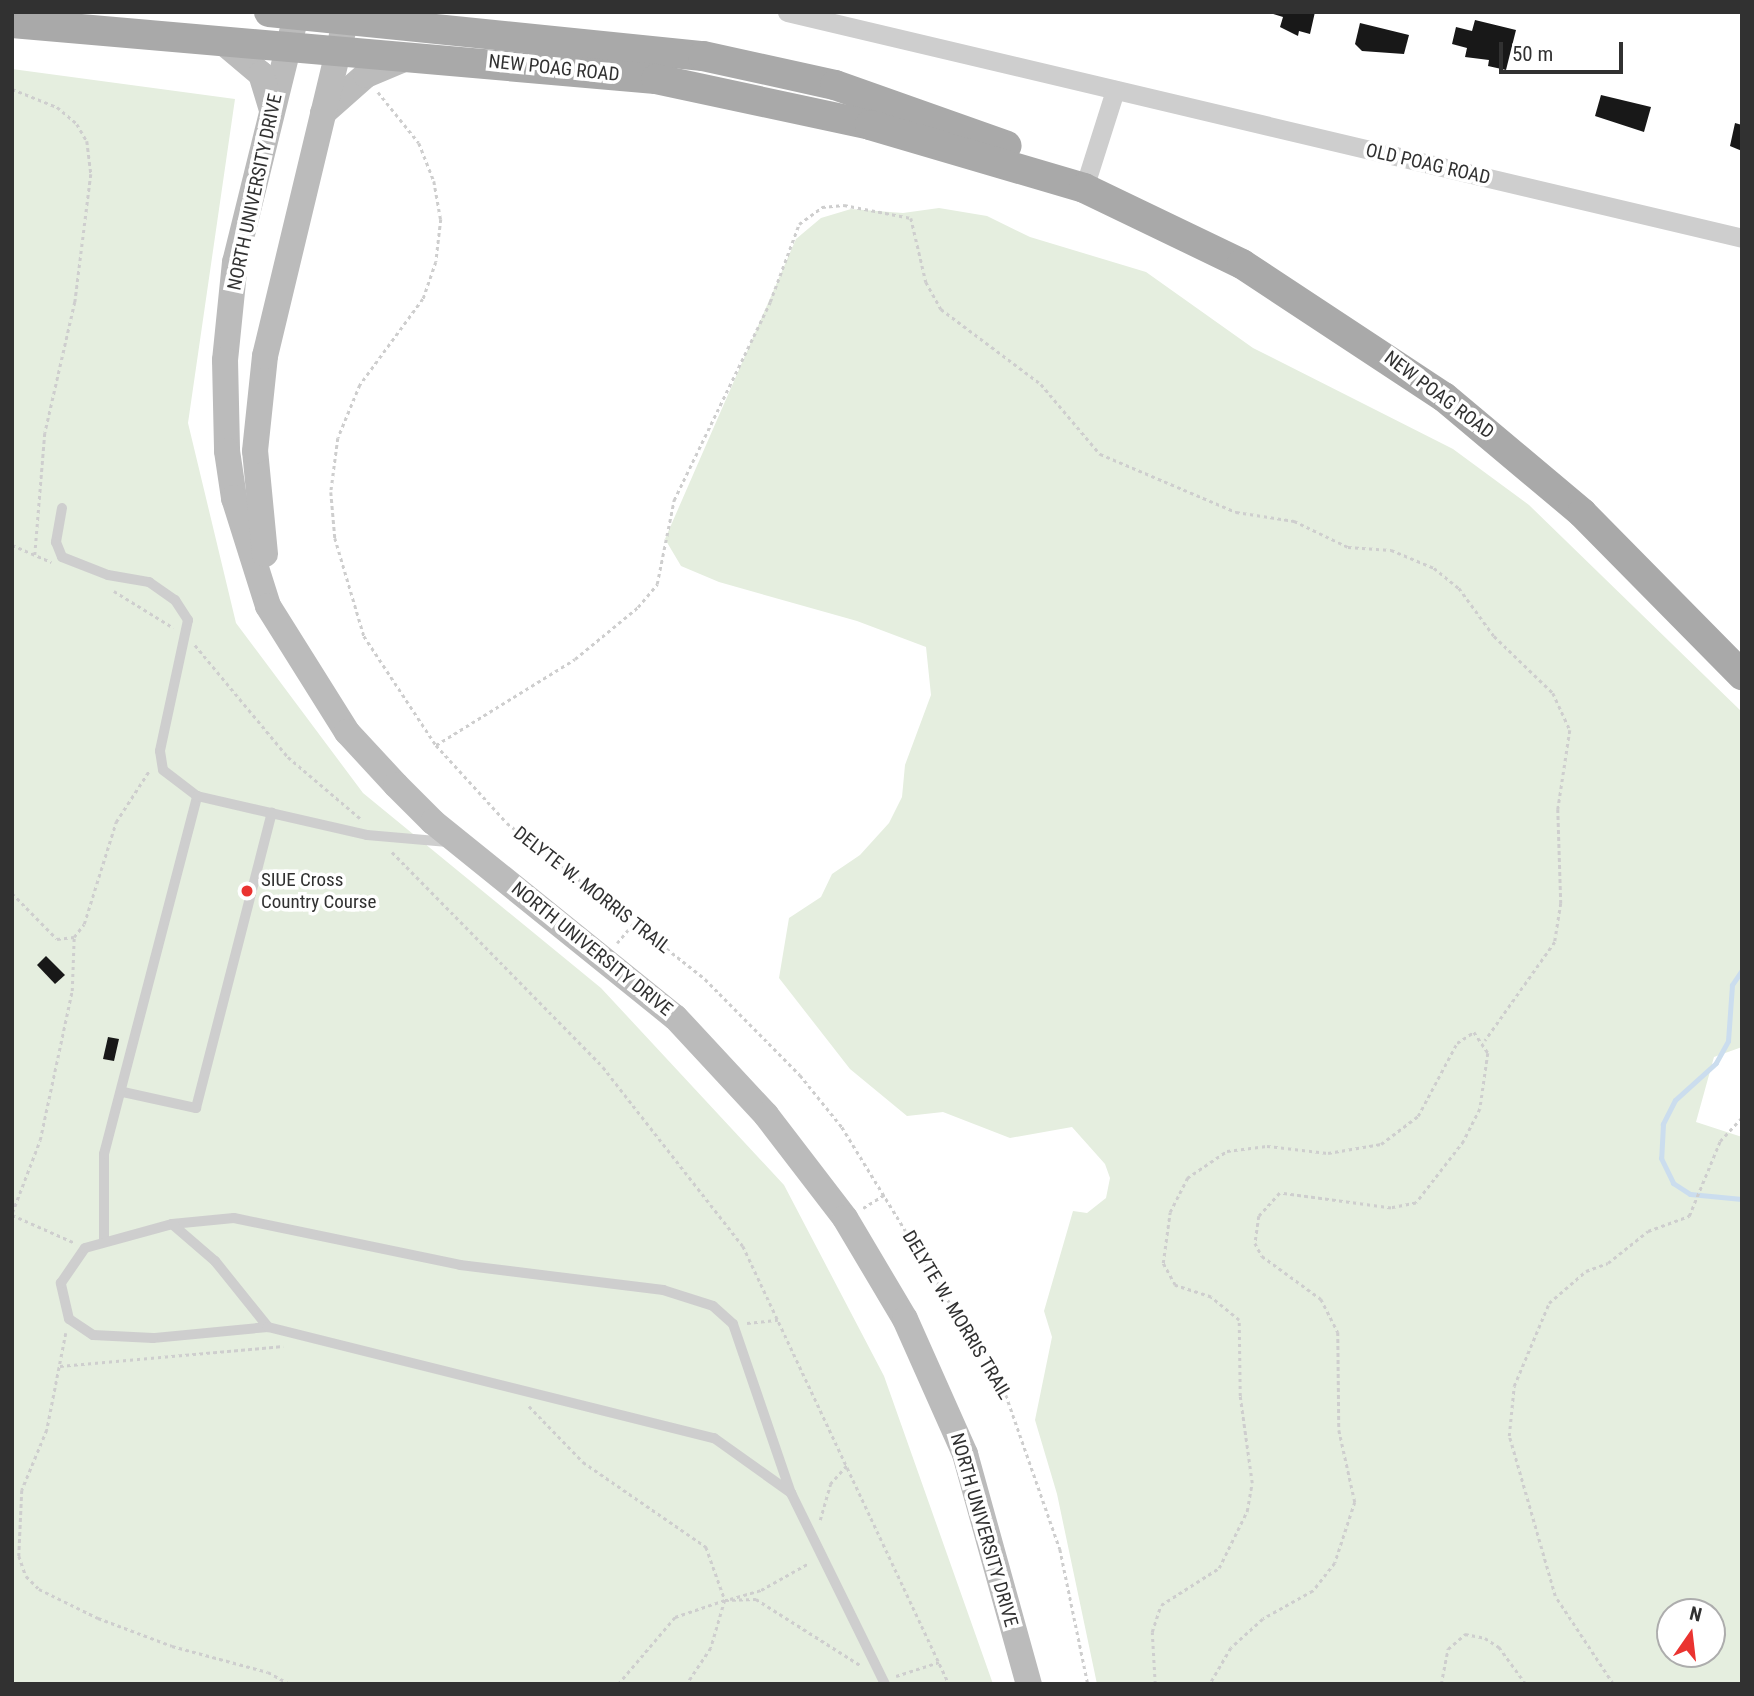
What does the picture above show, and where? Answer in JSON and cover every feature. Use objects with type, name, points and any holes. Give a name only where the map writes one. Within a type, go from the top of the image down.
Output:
[{"type":"main road","name":"NEW POAG ROAD","points":[[288,13],[412,19],[624,44],[785,73],[1004,145],[1084,188],[1242,264],[1444,397],[1582,513],[1742,675]]},
{"type":"main road","name":"NORTH UNIVERSITY DRIVE","points":[[288,13],[289,46],[235,262],[225,360],[227,451],[258,581],[301,662],[347,732],[459,843],[606,957],[726,1069],[845,1218],[905,1320],[965,1454],[1028,1684]]},
{"type":"main road","name":"NORTH UNIVERSITY DRIVE","points":[[301,662],[265,554],[255,451],[265,356],[348,16]]},
{"type":"main road","name":"NEW POAG ROAD","points":[[12,23],[568,68],[706,89],[870,125],[1084,188]]},
{"type":"main road","points":[[223,42],[261,74],[272,109]]},
{"type":"main road","points":[[322,115],[366,75],[414,55]]},
{"type":"street","name":"OLD POAG ROAD","points":[[787,12],[1742,238]]},
{"type":"street","points":[[1084,188],[1115,90]]},
{"type":"lane","points":[[62,508],[55,542],[62,557],[108,575],[149,582],[175,600],[188,620],[188,639],[160,751],[163,771],[197,796],[377,836],[459,843]]},
{"type":"lane","points":[[104,1242],[104,1154],[123,1092],[197,796]]},
{"type":"lane","points":[[123,1092],[196,1108],[272,813]]},
{"type":"lane","points":[[791,1493],[714,1438],[507,1384],[268,1327],[113,1337],[93,1335],[69,1319],[61,1283],[85,1248],[172,1224],[234,1218],[460,1265],[663,1290],[701,1300],[733,1324],[791,1493],[884,1682]]},
{"type":"lane","points":[[172,1224],[215,1261],[268,1327]]},
{"type":"path","name":"DELYTE W. MORRIS TRAIL","points":[[366,75],[426,160],[439,201],[440,239],[424,299],[346,410],[333,468],[333,518],[341,570],[364,636],[436,746],[507,823],[705,979],[791,1065],[842,1127],[1011,1405],[1060,1549],[1088,1684]]},
{"type":"path","points":[[12,89],[57,107],[77,124],[87,141],[91,174],[75,302],[45,433],[35,555]]},
{"type":"path","points":[[436,746],[575,659],[638,607],[657,584],[674,500],[770,302],[799,224],[822,207],[844,205],[911,218],[926,282],[941,309],[1041,384],[1100,454],[1236,512],[1294,521],[1348,547],[1391,550],[1434,568],[1459,588],[1494,636],[1553,693],[1570,730],[1558,809],[1561,903],[1555,942],[1485,1041],[1487,1081],[1480,1109],[1464,1141],[1416,1203],[1391,1208],[1280,1193],[1258,1216],[1255,1243],[1262,1256],[1321,1299],[1338,1332],[1339,1430],[1355,1502],[1347,1539],[1328,1572],[1313,1591],[1263,1619],[1231,1648],[1210,1684]]},
{"type":"path","points":[[188,639],[210,656],[288,757],[377,836],[603,1067],[743,1246],[949,1684]]},
{"type":"path","points":[[85,1248],[12,1214],[40,1140],[72,991],[74,937],[84,924],[116,822],[160,751]]},
{"type":"path","points":[[12,892],[57,939],[74,937]]},
{"type":"path","points":[[606,957],[634,923]]},
{"type":"path","points":[[1155,1684],[1152,1632],[1161,1605],[1219,1568],[1247,1511],[1252,1483],[1240,1396],[1239,1320],[1211,1297],[1175,1285],[1163,1263],[1170,1212],[1181,1189],[1201,1164],[1227,1151],[1266,1146],[1328,1153],[1381,1144],[1418,1116],[1457,1043],[1474,1032],[1485,1041]]},
{"type":"path","points":[[1613,1684],[1555,1597],[1509,1436],[1510,1410],[1525,1355],[1549,1303],[1586,1270],[1608,1263],[1648,1231],[1689,1216],[1711,1160],[1730,1124],[1742,1117]]},
{"type":"path","points":[[845,1218],[885,1195]]},
{"type":"path","points":[[69,1319],[47,1430],[22,1490],[19,1556],[26,1576],[39,1589],[98,1618],[172,1646],[268,1672],[290,1684]]},
{"type":"path","points":[[733,1324],[778,1320]]},
{"type":"path","points":[[60,1366],[286,1346]]},
{"type":"path","points":[[507,1384],[583,1462],[706,1547],[725,1600],[711,1648],[687,1684]]},
{"type":"path","points":[[618,1684],[675,1617],[797,1573],[817,1549],[830,1484],[847,1465]]},
{"type":"path","points":[[725,1600],[756,1599],[884,1682],[939,1662]]},
{"type":"path","points":[[1441,1684],[1448,1649],[1465,1634],[1485,1637],[1499,1647],[1526,1684]]},
{"type":"green space","name":"SIUE Cross Country Course","points":[[12,69],[235,99],[188,423],[236,623],[363,793],[601,988],[784,1185],[884,1376],[993,1684],[12,1684]]},
{"type":"green space","points":[[939,208],[987,216],[1030,237],[1146,272],[1253,348],[1453,449],[1529,505],[1742,712],[1742,1047],[1714,1057],[1696,1122],[1742,1137],[1742,1684],[1097,1684],[1057,1494],[1035,1420],[1052,1337],[1044,1311],[1073,1211],[1087,1213],[1106,1198],[1110,1178],[1105,1164],[1072,1127],[1010,1138],[943,1112],[907,1116],[850,1069],[779,978],[789,918],[821,897],[832,874],[860,855],[889,823],[902,797],[905,765],[931,695],[926,647],[857,621],[719,582],[681,566],[665,539],[796,239],[821,218],[851,209],[903,213]]},
{"type":"building","points":[[1267,12],[1315,12],[1310,34],[1299,31],[1298,36],[1280,27],[1283,17]]},
{"type":"building","points":[[1475,20],[1516,30],[1506,70],[1488,66],[1489,60],[1465,57],[1467,48],[1452,44],[1456,27],[1472,31]]},
{"type":"building","points":[[1360,23],[1409,35],[1404,54],[1362,51],[1355,44]]},
{"type":"building","points":[[1601,95],[1651,107],[1644,132],[1595,116]]},
{"type":"building","points":[[1735,123],[1742,125],[1742,151],[1730,146]]},
{"type":"building","points":[[46,956],[65,975],[55,984],[37,965]]},
{"type":"building","points":[[108,1037],[119,1039],[114,1061],[103,1059]]},
{"type":"waterway","points":[[1742,970],[1732,985],[1728,1041],[1716,1063],[1675,1100],[1663,1124],[1661,1158],[1673,1183],[1690,1194],[1742,1199]]},
{"type":"place","name":"SIUE Cross Country Course","points":[[247,891]]}]
